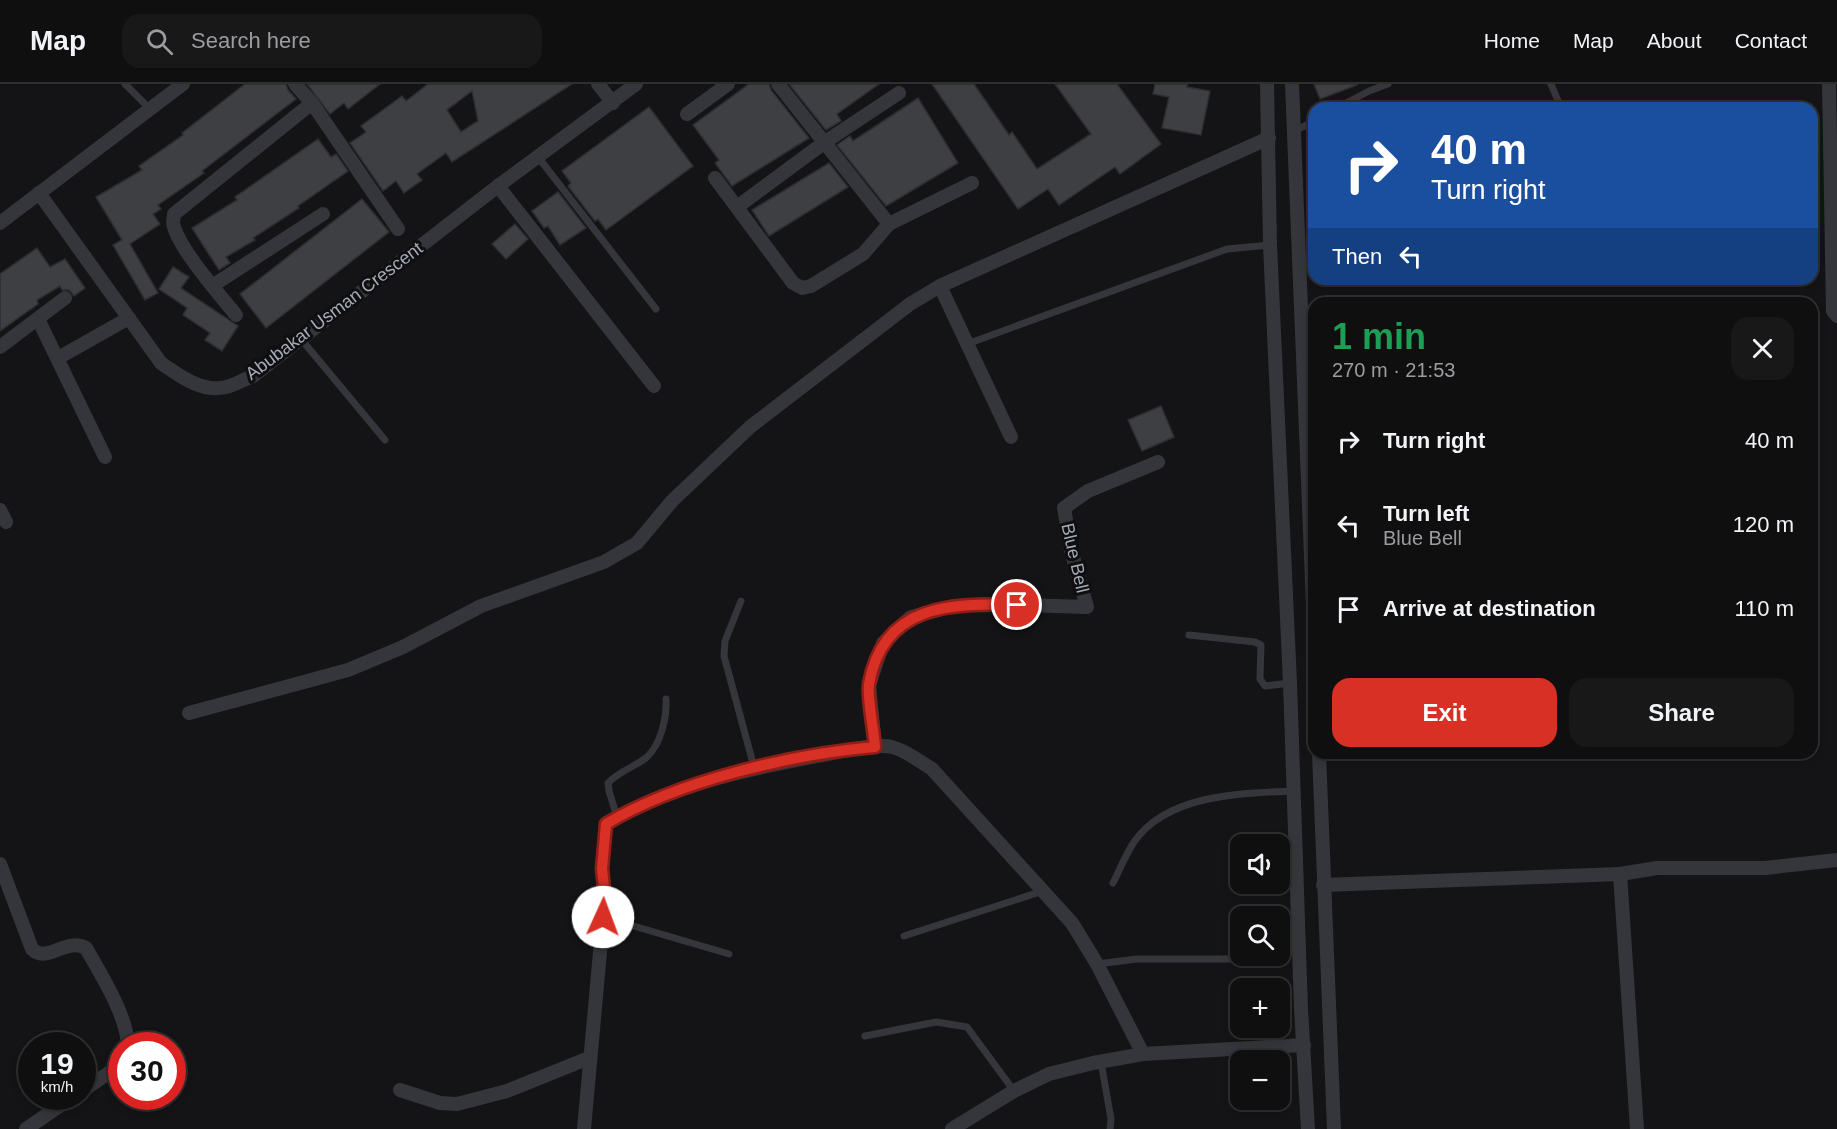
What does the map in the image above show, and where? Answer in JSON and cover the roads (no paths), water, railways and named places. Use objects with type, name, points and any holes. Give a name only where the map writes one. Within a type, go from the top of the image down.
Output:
[{"type":"street","points":[[0,223],[183,84]]},
{"type":"street","points":[[295,84],[312,103],[398,229]]},
{"type":"street","points":[[598,84],[612,103]]},
{"type":"street","name":"Abubakar Usman Crescent","points":[[39,193],[161,363],[182,377],[208,388],[226,387],[253,376],[498,186],[636,84]]},
{"type":"street","points":[[687,114],[728,84]]},
{"type":"street","points":[[778,84],[890,224]]},
{"type":"street","points":[[1267,84],[1270,245],[1290,683],[1301,1009],[1308,1129]]},
{"type":"street","points":[[1292,84],[1308,465]]},
{"type":"street","points":[[1828,84],[1833,311],[1837,316]]},
{"type":"street","points":[[737,207],[825,142],[898,93]]},
{"type":"street","points":[[236,315],[212,286],[179,239],[173,225],[174,214],[312,103]]},
{"type":"street","points":[[189,713],[348,670],[403,647],[481,606],[604,562],[637,543],[672,501],[750,427],[910,304],[940,286],[1269,138]]},
{"type":"street","points":[[715,178],[793,284],[802,288],[811,286],[863,254],[890,224],[972,183]]},
{"type":"street","points":[[498,186],[654,386]]},
{"type":"street","points":[[212,286],[323,214]]},
{"type":"street","points":[[940,286],[1011,436]]},
{"type":"street","points":[[0,347],[65,298]]},
{"type":"street","points":[[58,358],[129,318]]},
{"type":"street","points":[[38,319],[105,457]]},
{"type":"street","name":"Blue Bell","points":[[875,747],[869,685],[883,644],[911,617],[953,606],[997,604],[1087,607],[1071,550],[1064,508],[1088,490],[1158,462]]},
{"type":"street","points":[[584,1129],[605,897],[602,869],[606,824],[630,809],[666,794],[754,767],[851,749],[891,746],[932,769],[1072,923],[1097,964],[1143,1054]]},
{"type":"street","points":[[1318,759],[1334,1129]]},
{"type":"street","points":[[1323,885],[1620,874],[1657,868],[1765,868],[1837,860]]},
{"type":"street","points":[[0,864],[32,949],[36,954],[42,955],[73,944],[87,948],[127,1032]]},
{"type":"street","points":[[1620,874],[1637,1129]]},
{"type":"street","points":[[1301,1009],[1328,1007]]},
{"type":"street","points":[[952,1129],[1014,1091],[1049,1074],[1143,1054],[1304,1045]]},
{"type":"street","points":[[400,1090],[440,1102],[457,1104],[507,1091],[589,1058]]},
{"type":"street","points":[[26,1129],[54,1110]]},
{"type":"lane","points":[[125,84],[150,109]]},
{"type":"lane","points":[[1348,102],[1388,84]]},
{"type":"lane","points":[[1551,84],[1558,102]]},
{"type":"lane","points":[[1293,132],[1308,124]]},
{"type":"lane","points":[[538,157],[656,309]]},
{"type":"lane","points":[[967,344],[1227,249],[1270,245]]},
{"type":"lane","points":[[301,339],[386,440]]},
{"type":"lane","points":[[741,601],[725,641],[724,656],[754,767]]},
{"type":"lane","points":[[1189,635],[1255,642],[1261,645],[1260,679],[1265,686],[1290,683]]},
{"type":"lane","points":[[617,817],[608,783],[615,776],[648,756],[663,727],[667,710],[666,699]]},
{"type":"lane","points":[[1113,883],[1136,840],[1162,814],[1192,804],[1242,793],[1294,791]]},
{"type":"lane","points":[[904,936],[1043,891]]},
{"type":"lane","points":[[603,917],[729,954]]},
{"type":"lane","points":[[1097,964],[1137,959],[1230,959]]},
{"type":"lane","points":[[865,1036],[936,1022],[967,1027],[1014,1091]]},
{"type":"lane","points":[[1101,1062],[1111,1119],[1110,1129]]}]
